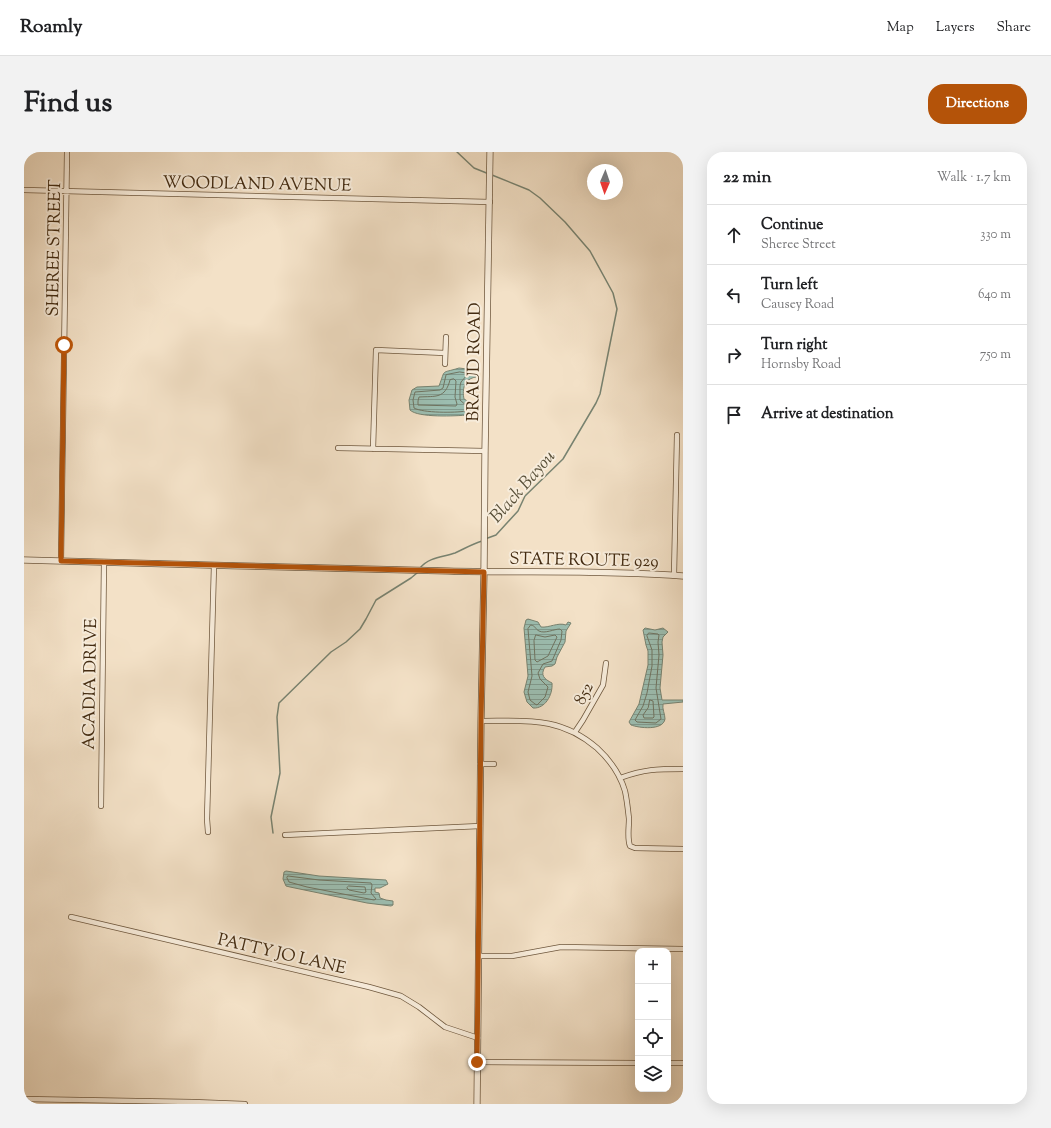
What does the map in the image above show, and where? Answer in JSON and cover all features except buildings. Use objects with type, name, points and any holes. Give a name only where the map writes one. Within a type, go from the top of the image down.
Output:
[{"type":"street","name":"SHEREE STREET","points":[[61,561],[67,152]]},
{"type":"street","name":"BRAUD ROAD","points":[[477,1104],[480,764],[490,152]]},
{"type":"street","name":"WOODLAND AVENUE","points":[[24,190],[490,202]]},
{"type":"street","points":[[445,364],[446,337]]},
{"type":"street","points":[[373,449],[376,350],[445,353]]},
{"type":"street","points":[[674,575],[677,435]]},
{"type":"street","points":[[338,448],[485,451]]},
{"type":"street","name":"STATE ROUTE 929","points":[[24,560],[484,572],[564,571],[683,576]]},
{"type":"street","name":"ACADIA DRIVE","points":[[101,806],[104,562]]},
{"type":"street","points":[[208,832],[207,819],[214,565]]},
{"type":"street","name":"852","points":[[575,732],[603,685],[606,663]]},
{"type":"street","points":[[481,721],[542,722],[575,732],[603,754],[620,778],[628,806],[629,843],[631,847],[683,849]]},
{"type":"street","points":[[480,764],[494,764]]},
{"type":"street","points":[[620,778],[634,773],[655,769],[683,769]]},
{"type":"street","points":[[285,835],[480,826]]},
{"type":"street","name":"PATTY JO LANE","points":[[71,917],[369,987],[401,996],[420,1006],[445,1027],[478,1038]]},
{"type":"street","points":[[479,956],[512,956],[561,947],[683,949]]},
{"type":"street","points":[[477,1062],[635,1063]]},
{"type":"street","points":[[671,1063],[683,1063]]},
{"type":"street","points":[[24,1099],[244,1104]]},
{"type":"water","points":[[459,368],[467,369],[476,375],[476,377],[466,382],[463,392],[464,399],[475,407],[468,415],[429,415],[414,413],[410,410],[409,400],[412,390],[417,387],[439,386],[444,372]]},
{"type":"water","points":[[528,619],[538,622],[541,627],[560,624],[566,625],[568,622],[571,623],[566,631],[565,642],[555,664],[545,667],[543,672],[543,675],[547,680],[552,683],[552,688],[550,696],[545,704],[537,708],[533,708],[527,702],[524,692],[528,676],[524,628],[526,620]]},
{"type":"water","points":[[645,628],[655,630],[663,628],[668,632],[663,637],[662,642],[663,655],[660,688],[662,700],[683,700],[683,702],[663,704],[665,719],[663,723],[650,728],[631,725],[629,722],[639,704],[648,665],[648,651],[643,630]]},
{"type":"water","points":[[286,871],[319,876],[386,880],[388,884],[380,888],[375,888],[375,892],[379,893],[380,898],[393,901],[393,905],[367,903],[286,886],[283,879],[284,872]]},
{"type":"waterway","name":"Black Bayou","points":[[457,152],[474,168],[489,174]]},
{"type":"waterway","name":"Black Bayou","points":[[485,539],[496,535],[518,511],[525,496],[563,459],[596,403],[600,394],[617,309],[613,293],[590,251],[565,222],[540,198],[529,190],[492,175]]},
{"type":"waterway","name":"Black Bayou","points":[[420,568],[432,559],[455,553],[482,541]]},
{"type":"waterway","name":"Black Bayou","points":[[273,833],[271,817],[280,773],[277,717],[279,703],[331,652],[346,642],[360,629],[376,600],[417,573]]},
{"type":"route","points":[[64,345],[61,561],[484,572],[477,1062]]}]
